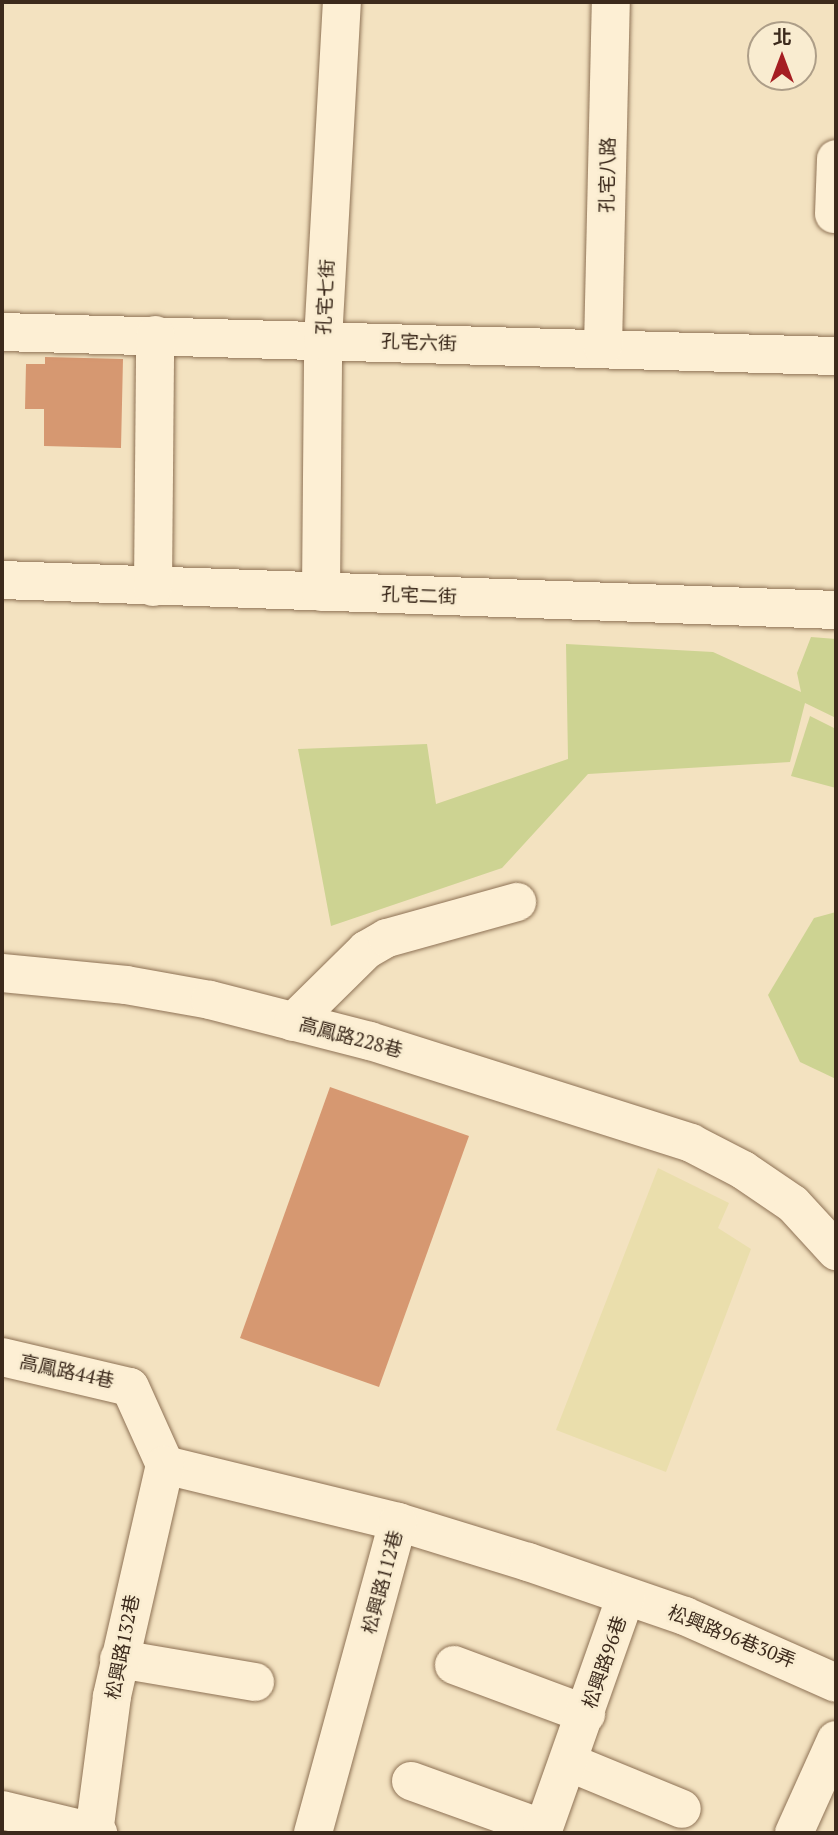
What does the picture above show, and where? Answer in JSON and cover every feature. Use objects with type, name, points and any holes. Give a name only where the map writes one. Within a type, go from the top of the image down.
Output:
[{"type":"street","name":"孔宅七街","points":[[321,592],[323,340],[342,2]]},
{"type":"street","name":"孔宅八路","points":[[603,347],[611,2]]},
{"type":"street","points":[[834,214],[836,159]]},
{"type":"street","name":"孔宅六街","points":[[2,332],[603,347],[836,356]]},
{"type":"street","points":[[153,586],[155,335]]},
{"type":"street","name":"孔宅二街","points":[[2,580],[836,610]]},
{"type":"street","points":[[293,1021],[366,950],[387,938],[516,902]]},
{"type":"street","name":"高鳳路228巷","points":[[2,973],[127,985],[293,1021],[526,1088],[691,1143],[743,1170],[831,1233]]},
{"type":"street","name":"高鳳路44巷","points":[[2,1357],[130,1387],[165,1465]]},
{"type":"street","name":"松興路112巷","points":[[165,1465],[398,1522],[313,1833]]},
{"type":"street","name":"松興路132巷","points":[[95,1833],[119,1659],[165,1465]]},
{"type":"street","name":"松興路96巷","points":[[398,1522],[626,1596],[543,1831]]},
{"type":"street","name":"松興路96巷30弄","points":[[626,1596],[685,1616],[836,1682]]},
{"type":"street","points":[[119,1659],[255,1682]]},
{"type":"street","points":[[454,1665],[586,1714]]},
{"type":"street","points":[[794,1833],[836,1740]]},
{"type":"street","points":[[568,1762],[682,1809]]},
{"type":"street","points":[[411,1781],[543,1831]]},
{"type":"street","points":[[2,1810],[95,1833]]},
{"type":"shaded area","points":[[658,1168],[729,1203],[718,1228],[751,1249],[666,1472],[556,1430]]},
{"type":"green space","points":[[811,637],[836,639],[836,718],[805,703],[790,762],[588,774],[502,868],[331,926],[298,749],[427,744],[436,804],[568,759],[566,644],[713,652],[801,692],[797,673]]},
{"type":"green space","points":[[810,716],[836,729],[836,788],[791,776]]},
{"type":"green space","points":[[836,912],[836,1079],[800,1062],[768,995],[814,918]]},
{"type":"building","points":[[45,357],[123,359],[121,448],[44,446],[44,409],[25,409],[26,364],[45,364]]},
{"type":"building","points":[[330,1087],[469,1136],[379,1387],[240,1338]]}]
